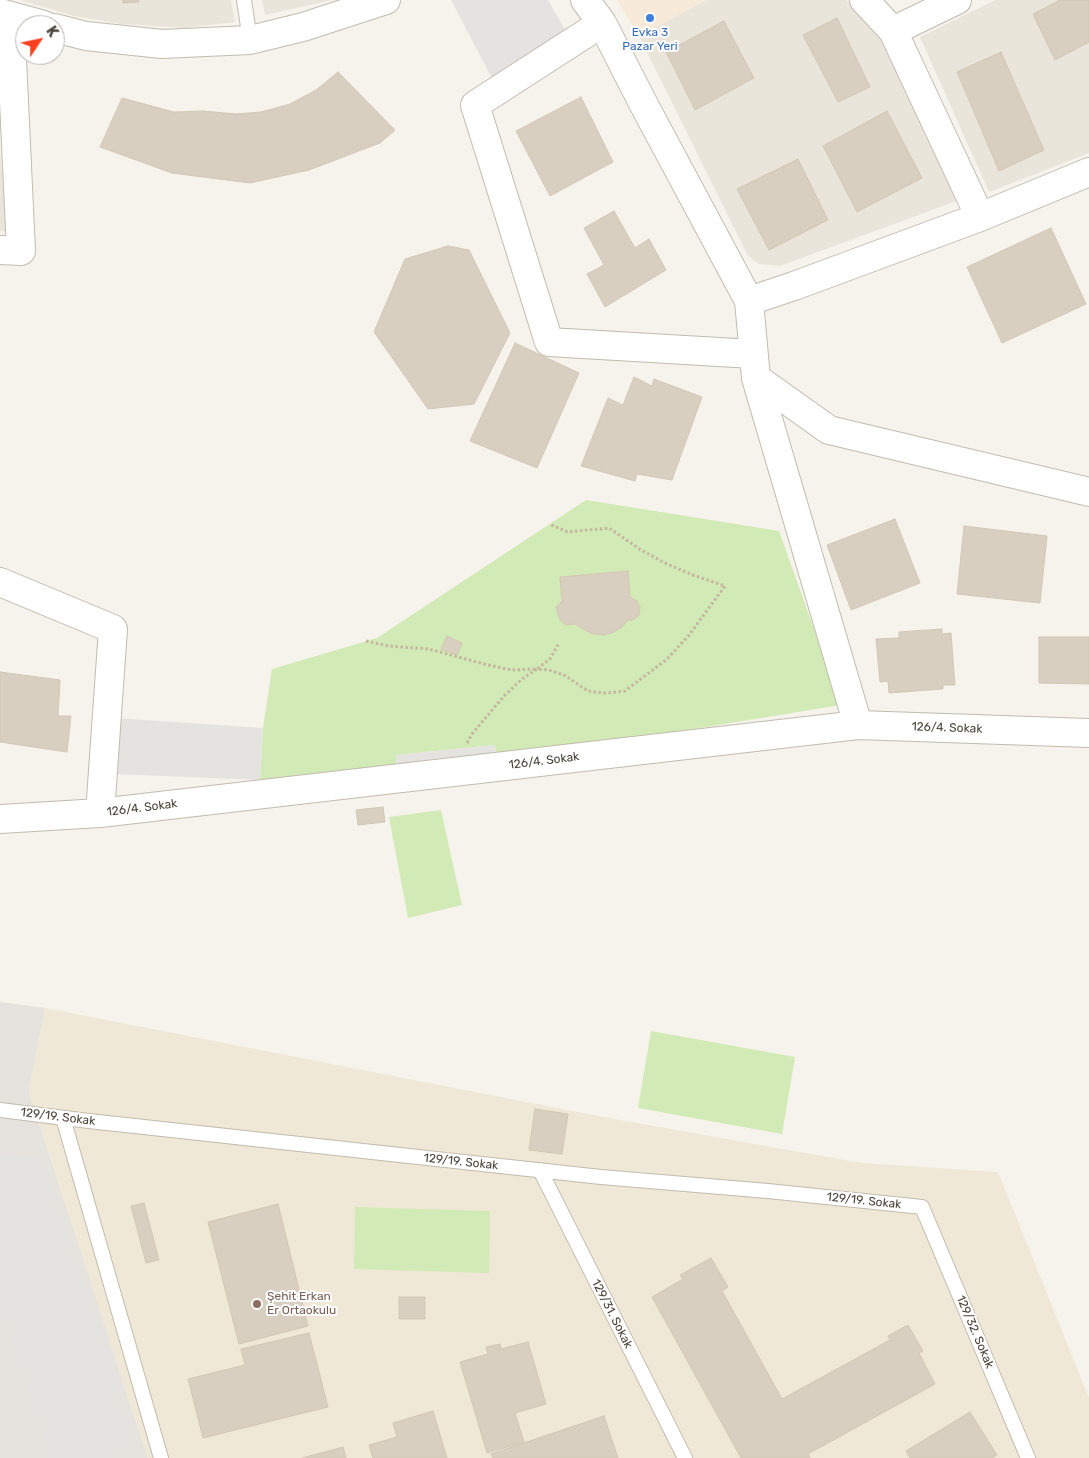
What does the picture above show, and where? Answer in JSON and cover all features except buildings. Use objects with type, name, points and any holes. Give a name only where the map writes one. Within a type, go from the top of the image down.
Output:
[{"type":"street","points":[[65,31],[86,36],[162,44],[250,40],[303,27],[386,0]]},
{"type":"street","points":[[585,0],[602,23],[749,300],[754,366],[858,724]]},
{"type":"street","points":[[864,0],[893,31],[980,217]]},
{"type":"street","points":[[893,31],[957,0]]},
{"type":"street","points":[[0,250],[21,251],[5,14]]},
{"type":"street","points":[[602,23],[474,105],[549,342],[754,366],[829,430],[1089,492]]},
{"type":"street","points":[[749,300],[794,286],[980,217],[1089,172]]},
{"type":"street","points":[[0,582],[114,628],[100,813]]},
{"type":"street","name":"126/4. Sokak","points":[[0,819],[100,813],[858,724],[1089,733]]},
{"type":"lane","points":[[244,0],[250,40]]},
{"type":"lane","name":"129/19. Sokak","points":[[0,1110],[540,1170],[922,1207]]},
{"type":"lane","points":[[63,1118],[161,1458]]},
{"type":"lane","name":"129/31. Sokak","points":[[540,1170],[685,1458]]},
{"type":"lane","name":"129/32. Sokak","points":[[922,1207],[1028,1458]]},
{"type":"path","points":[[366,641],[388,646],[429,649],[511,670],[549,670],[564,675],[588,691],[605,693],[625,691],[667,659],[689,635],[725,586],[665,563],[641,550],[609,528],[568,532],[549,524]]},
{"type":"path","points":[[465,771],[464,748],[472,734],[504,696],[522,679],[550,659],[560,643]]},
{"type":"shaded area","points":[[20,0],[231,0],[235,22],[185,28],[121,24],[74,16]]},
{"type":"shaded area","points":[[262,0],[332,0],[265,15]]},
{"type":"shaded area","points":[[451,0],[548,0],[567,33],[494,82]]},
{"type":"shaded area","name":"Evka 3 Pazar Yeri","points":[[617,0],[706,0],[639,36]]},
{"type":"shaded area","points":[[706,0],[846,0],[896,55],[959,200],[780,266],[759,264],[748,256],[639,36]]},
{"type":"shaded area","points":[[995,0],[1089,0],[1089,153],[989,192],[920,37]]},
{"type":"shaded area","points":[[0,151],[8,232],[0,231]]},
{"type":"shaded area","points":[[115,718],[263,728],[260,780],[113,774]]},
{"type":"shaded area","points":[[495,745],[497,761],[397,771],[396,755]]},
{"type":"shaded area","points":[[0,1002],[45,1008],[29,1092],[148,1458],[0,1458]]},
{"type":"shaded area","points":[[45,1008],[598,1116],[861,1163],[998,1172],[1089,1398],[1089,1458],[148,1458],[29,1092]]},
{"type":"shaded area","points":[[0,1155],[43,1158],[110,1358],[131,1441],[118,1458],[52,1458],[0,1304]]},
{"type":"green space","points":[[586,500],[779,531],[841,705],[497,761],[495,745],[396,755],[397,771],[260,780],[263,728],[272,669],[377,638]]},
{"type":"green space","points":[[441,810],[462,905],[408,918],[389,817]]},
{"type":"green space","points":[[651,1031],[795,1057],[782,1134],[638,1108]]},
{"type":"green space","points":[[355,1207],[490,1211],[489,1273],[354,1269]]},
{"type":"place","name":"Evka 3 Pazar Yeri","points":[[650,18]]},
{"type":"place","name":"Şehit Erkan Er Ortaokulu","points":[[257,1304]]}]
